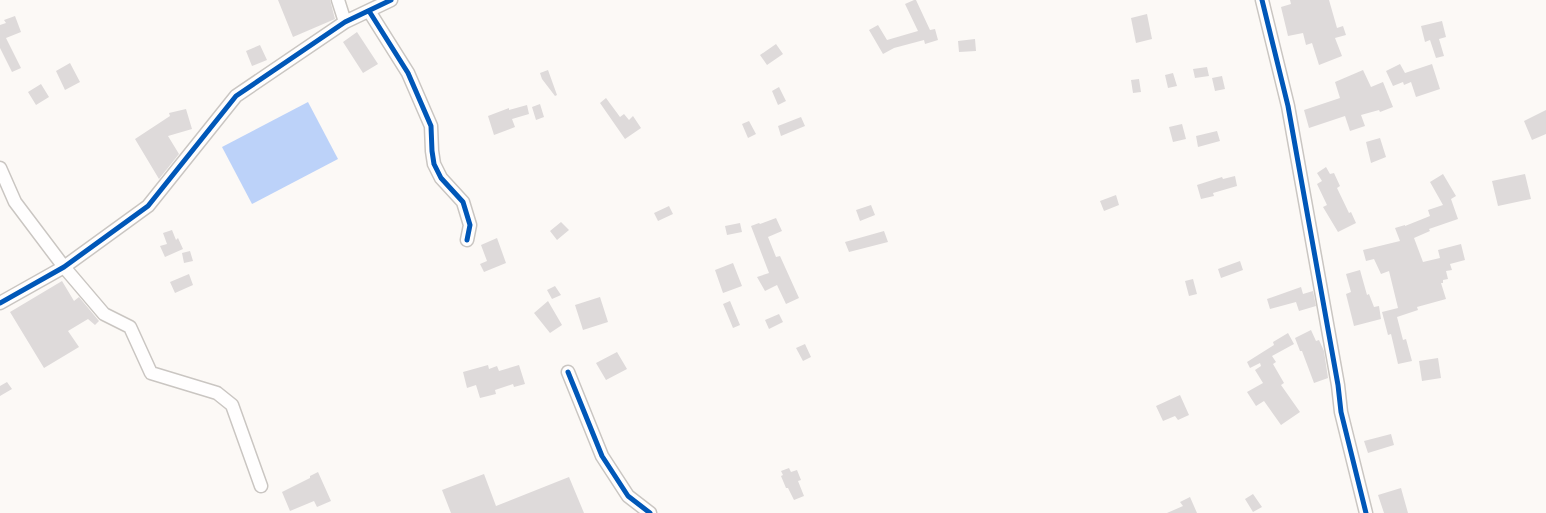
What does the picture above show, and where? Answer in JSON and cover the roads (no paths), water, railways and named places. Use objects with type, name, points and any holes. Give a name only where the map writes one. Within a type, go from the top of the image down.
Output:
[{"type":"street","points":[[338,0],[345,22]]},
{"type":"street","points":[[0,303],[64,267],[148,206],[236,96],[345,22],[391,0]]},
{"type":"street","points":[[1262,0],[1288,106],[1338,385],[1341,412],[1366,513]]},
{"type":"street","points":[[369,11],[408,73],[431,126],[434,164],[441,178],[463,202],[470,225],[467,240]]},
{"type":"street","points":[[0,168],[15,202],[64,267],[104,314],[130,327],[151,374],[217,393],[232,405],[261,486]]},
{"type":"street","points":[[568,372],[602,456],[628,496],[650,513]]},
{"type":"water","points":[[308,102],[338,159],[252,204],[222,147]]}]
